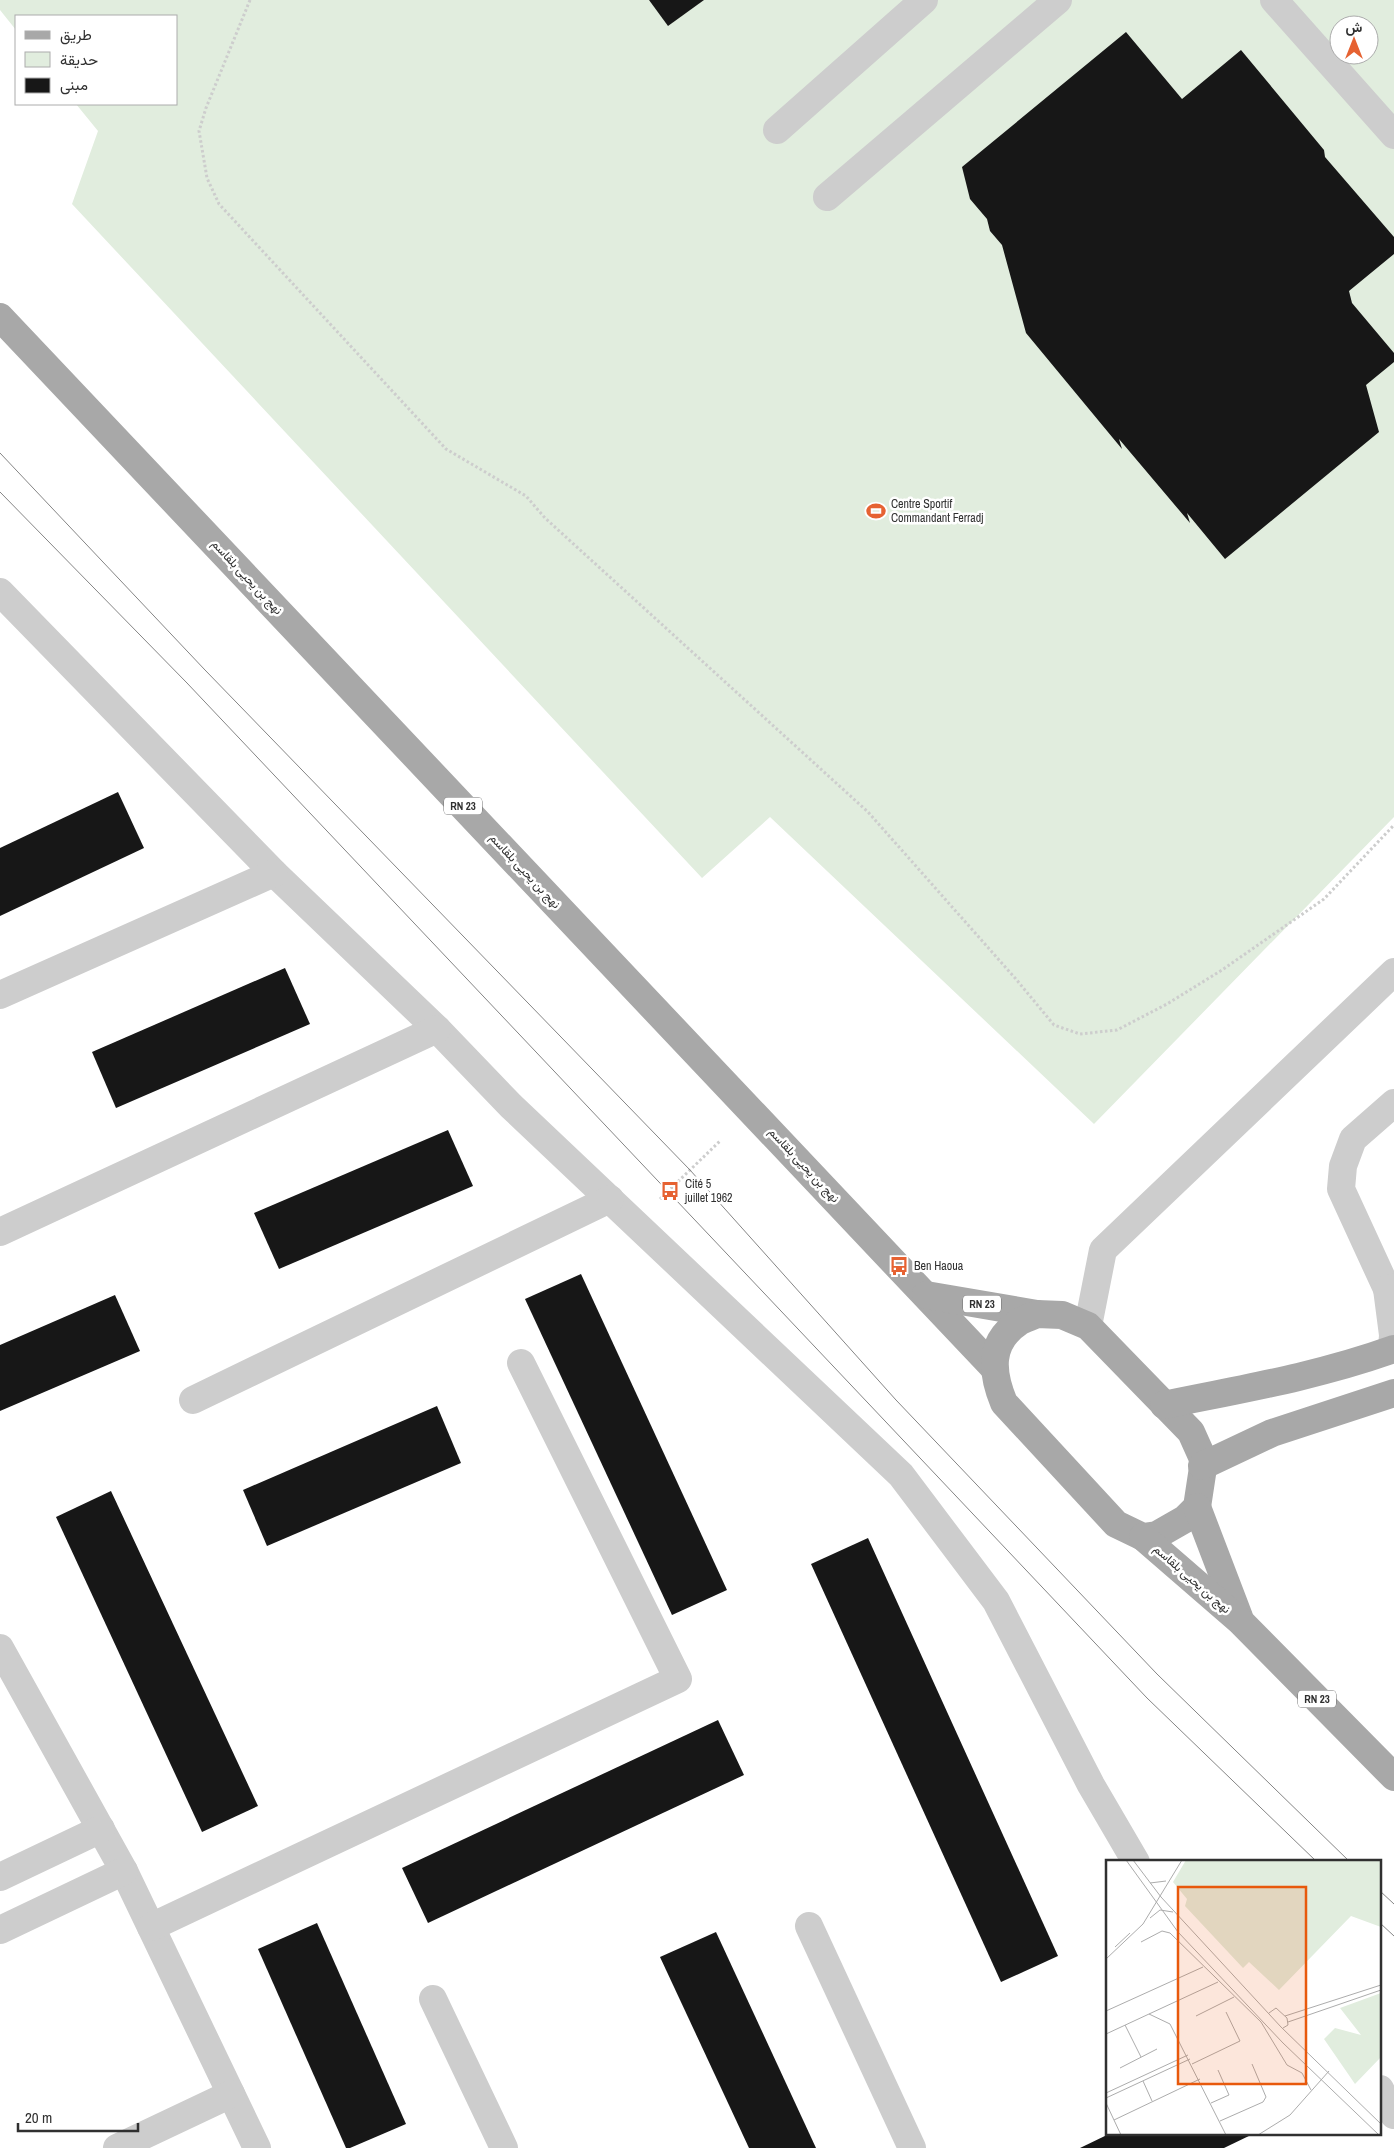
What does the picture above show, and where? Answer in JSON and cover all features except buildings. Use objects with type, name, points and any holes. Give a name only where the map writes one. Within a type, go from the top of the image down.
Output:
[{"type":"main road","name":"نهج بن يحيى بلقاسم","points":[[0,316],[993,1367],[997,1386],[1004,1403],[1116,1524],[1143,1537],[1240,1621],[1394,1777]]},
{"type":"main road","name":"RN 23","points":[[926,1295],[1037,1314]]},
{"type":"main road","points":[[993,1367],[997,1351],[1004,1336],[1018,1322],[1037,1314],[1062,1315],[1088,1326],[1191,1432],[1204,1461],[1197,1507],[1185,1519],[1171,1528],[1157,1535],[1143,1537]]},
{"type":"main road","points":[[1164,1405],[1293,1379],[1354,1363],[1393,1349]]},
{"type":"main road","points":[[1202,1466],[1272,1433],[1394,1393]]},
{"type":"main road","name":"نهج بن يحيى بلقاسم","points":[[1197,1507],[1240,1621]]},
{"type":"street","points":[[777,130],[924,0]]},
{"type":"street","points":[[827,198],[1058,0]]},
{"type":"street","points":[[1274,0],[1394,135]]},
{"type":"street","points":[[0,592],[274,873],[437,1029],[511,1106],[902,1475],[996,1601],[1091,1785],[1135,1860]]},
{"type":"street","points":[[0,995],[274,873]]},
{"type":"street","points":[[1088,1326],[1102,1250],[1394,972]]},
{"type":"street","points":[[0,1232],[437,1029]]},
{"type":"street","points":[[1393,1349],[1390,1288],[1342,1189],[1343,1166],[1353,1139],[1394,1103]]},
{"type":"street","points":[[193,1400],[610,1199]]},
{"type":"street","points":[[151,1927],[678,1678],[521,1363]]},
{"type":"street","points":[[0,1648],[124,1871],[257,2148]]},
{"type":"street","points":[[0,1877],[101,1829]]},
{"type":"street","points":[[0,1930],[124,1871]]},
{"type":"street","points":[[809,1926],[912,2148]]},
{"type":"street","points":[[433,1999],[504,2148]]},
{"type":"street","points":[[1382,2093],[1394,2115]]},
{"type":"street","points":[[117,2148],[231,2094]]},
{"type":"path","points":[[250,0],[206,108],[199,131],[207,178],[219,204],[446,449],[526,496],[545,518],[868,812],[1015,978],[1054,1025],[1080,1034],[1117,1030],[1167,1004],[1222,970],[1324,899],[1394,825]]},
{"type":"path","points":[[635,1222],[720,1141]]},
{"type":"green space","name":"Centre Sportif Commandant Ferradj","points":[[0,0],[1394,0],[1394,817],[1094,1124],[770,817],[702,878],[72,204],[98,131],[77,105],[178,105],[178,15],[15,15],[15,29],[0,10]]},
{"type":"tram line","points":[[0,453],[205,670],[690,1170],[896,1400],[1157,1674],[1348,1860]]},
{"type":"tram line","points":[[0,492],[187,683],[1147,1698],[1315,1860]]},
{"type":"tram line","points":[[1382,1893],[1394,1904]]},
{"type":"tram line","points":[[1382,1925],[1394,1936]]},
{"type":"place","name":"Centre Sportif Commandant Ferradj","points":[[876,511]]},
{"type":"place","name":"Cité 5 juillet 1962","points":[[670,1191]]},
{"type":"place","name":"Ben Haoua","points":[[899,1266]]}]
